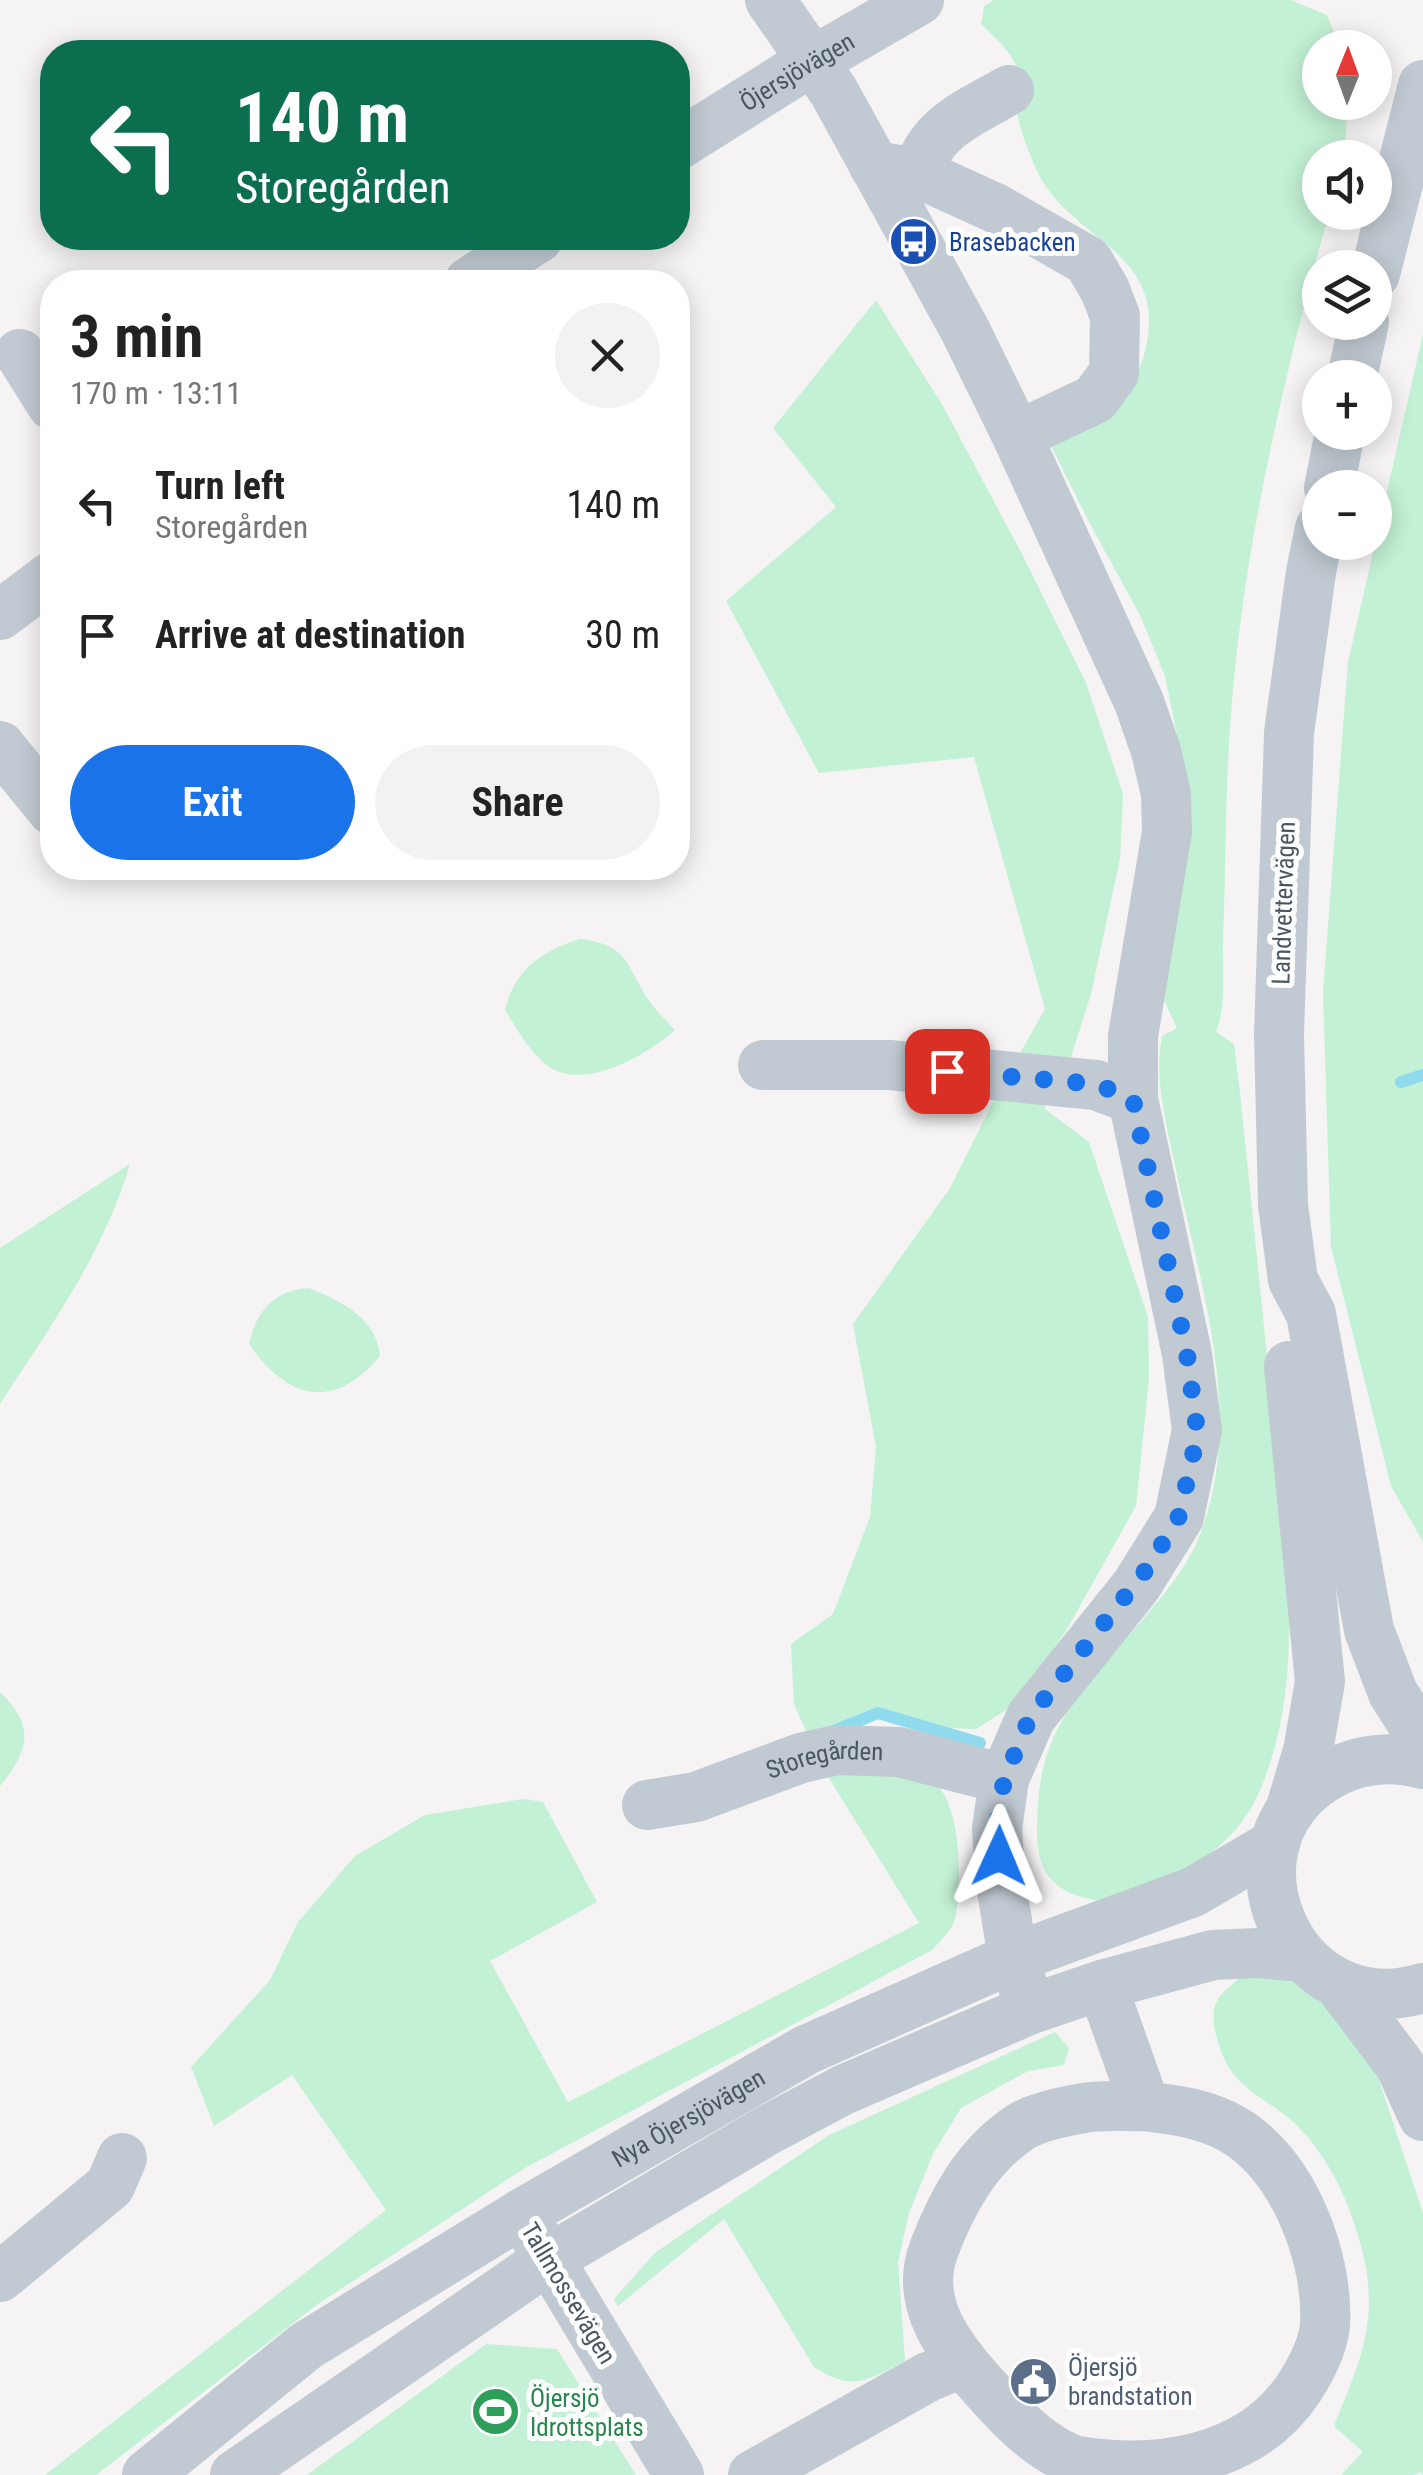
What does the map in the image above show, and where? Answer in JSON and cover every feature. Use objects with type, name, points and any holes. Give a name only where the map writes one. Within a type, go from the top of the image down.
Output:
[{"type":"street","points":[[770,0],[896,169],[964,330],[1018,436],[1139,702],[1166,794],[1167,832],[1133,1036],[1133,1099],[1187,1354],[1197,1430],[1179,1516],[1136,1586],[1030,1717],[1004,1780],[997,1829],[1001,1884],[1013,1958],[1031,2009]]},
{"type":"street","name":"Öjersjövägen","points":[[690,138],[814,60],[920,0]]},
{"type":"street","points":[[1381,250],[1423,85]]},
{"type":"street","points":[[896,169],[923,154],[938,133],[1009,90]]},
{"type":"street","points":[[896,169],[996,208],[1088,261],[1105,290],[1115,316],[1114,373],[1095,400],[1018,436]]},
{"type":"street","points":[[488,270],[519,250]]},
{"type":"street","points":[[20,354],[40,386]]},
{"type":"street","name":"Landvettervägen","points":[[1313,560],[1289,732],[1279,1034],[1283,1205],[1293,1280],[1311,1314],[1369,1630],[1393,1693],[1423,1740]]},
{"type":"street","points":[[0,614],[40,585]]},
{"type":"street","points":[[0,746],[40,795]]},
{"type":"street","points":[[763,1065],[889,1065],[1096,1084],[1133,1099]]},
{"type":"street","name":"Landvettervägen","points":[[1293,1280],[1284,1319],[1320,1682],[1308,1750],[1270,1874],[1274,1904],[1285,1933],[1400,2065],[1423,2116]]},
{"type":"street","name":"Storegården","points":[[646,1806],[696,1797],[801,1758],[837,1750],[899,1752],[1004,1780]]},
{"type":"street","points":[[1283,1828],[1320,1780],[1346,1767],[1388,1759],[1423,1764]]},
{"type":"street","name":"Nya Öjersjövägen","points":[[147,2475],[306,2346],[521,2214],[806,2050],[1013,1958],[1193,1892],[1283,1828]]},
{"type":"street","name":"Nya Öjersjövägen","points":[[235,2475],[550,2258],[842,2090],[1031,2009],[1214,1955],[1258,1953],[1320,1970]]},
{"type":"street","points":[[1320,1970],[1377,1994],[1423,1988]]},
{"type":"street","points":[[1102,1986],[1144,2106]]},
{"type":"street","points":[[1144,2106],[1190,2112],[1234,2130],[1266,2157],[1292,2192],[1313,2235],[1325,2327],[1310,2370],[1284,2410],[1250,2441],[1209,2462],[1164,2473],[1118,2472],[1073,2460],[1032,2436],[962,2363],[930,2310],[926,2280],[953,2203],[980,2162],[1022,2126],[1086,2107],[1144,2106]]},
{"type":"street","points":[[0,2278],[110,2186],[122,2158]]},
{"type":"street","name":"Tallmossevägen","points":[[521,2214],[679,2475]]},
{"type":"street","points":[[753,2475],[928,2376],[962,2363]]},
{"type":"green space","points":[[994,0],[1291,0],[1327,15],[1333,30],[1302,30],[1302,120],[1347,120],[1345,140],[1302,140],[1302,230],[1325,230],[1319,250],[1302,250],[1302,317],[1268,461],[1245,586],[1229,742],[1223,999],[1216,1032],[1234,1044],[1253,1223],[1287,1569],[1288,1656],[1284,1699],[1263,1783],[1249,1812],[1231,1835],[1176,1877],[1141,1892],[1105,1900],[1069,1893],[1045,1870],[1037,1832],[1043,1769],[1068,1710],[1166,1591],[1192,1552],[1212,1497],[1219,1449],[1214,1350],[1160,1081],[1162,1036],[1177,1028],[1164,1000],[1183,765],[1165,676],[1140,615],[1053,450],[1048,430],[1098,411],[1123,394],[1140,367],[1149,314],[1142,288],[1129,266],[1070,214],[1051,194],[1036,169],[1018,118],[1016,65],[981,24],[984,6]]},
{"type":"green space","points":[[876,300],[943,406],[1022,554],[1086,683],[1123,794],[1120,859],[1091,994],[1071,1057],[1045,1066],[1045,1109],[1089,1142],[1148,1317],[1149,1379],[1136,1506],[1067,1629],[1016,1704],[976,1729],[942,1728],[878,1712],[809,1738],[794,1704],[791,1644],[833,1614],[870,1517],[876,1447],[853,1324],[950,1188],[1045,1009],[974,757],[819,773],[726,601],[836,507],[773,428]]},
{"type":"green space","points":[[1423,334],[1423,1542],[1391,1486],[1331,1247],[1323,992],[1348,662],[1371,560],[1392,560],[1392,470]]},
{"type":"green space","points":[[580,939],[617,951],[651,1003],[675,1030],[632,1059],[597,1073],[579,1075],[563,1073],[541,1060],[505,1010],[516,983],[532,964],[554,949]]},
{"type":"green space","points":[[130,1164],[90,1259],[0,1404],[0,1248]]},
{"type":"green space","points":[[309,1288],[345,1305],[365,1321],[380,1356],[363,1374],[329,1391],[295,1387],[264,1363],[249,1344],[256,1322],[268,1305],[286,1293]]},
{"type":"green space","points":[[0,1692],[19,1716],[24,1738],[18,1760],[0,1786]]},
{"type":"green space","points":[[820,1764],[921,1776],[940,1789],[954,1822],[959,1886],[953,1923],[932,1950],[525,2168],[318,2304],[96,2475],[45,2475],[386,2210],[292,2075],[214,2126],[191,2067],[270,1980],[298,1922],[355,1856],[425,1815],[524,1799],[543,1802],[597,1902],[490,1961],[568,2102],[919,1923]]},
{"type":"green space","points":[[1245,1973],[1292,1975],[1318,1991],[1368,2047],[1423,2213],[1423,2475],[1341,2475],[1363,2452],[1334,2426],[1364,2340],[1368,2320],[1367,2275],[1353,2220],[1324,2159],[1292,2121],[1242,2083],[1223,2055],[1214,2023],[1215,2006]]},
{"type":"green space","points":[[1055,2032],[1069,2048],[1064,2065],[1028,2071],[961,2108],[933,2154],[909,2213],[898,2262],[905,2361],[860,2381],[839,2379],[814,2367],[724,2219],[618,2306],[614,2299],[656,2252],[829,2135]]},
{"type":"green space","name":"Öjersjö Idrottsplats","points":[[486,2344],[557,2349],[636,2475],[307,2475]]},
{"type":"waterway","points":[[1401,1082],[1423,1075]]},
{"type":"waterway","points":[[836,1730],[878,1713],[980,1743]]},
{"type":"place","name":"Brasebacken","points":[[914,242]]},
{"type":"place","name":"Öjersjö brandstation","points":[[1033,2381]]},
{"type":"place","name":"Öjersjö Idrottsplats","points":[[495,2412]]},
{"type":"route","points":[[947,1071],[1096,1084],[1133,1099],[1187,1354],[1197,1430],[1179,1516],[1136,1586],[1030,1717],[1004,1780],[997,1829],[999,1856]]}]
